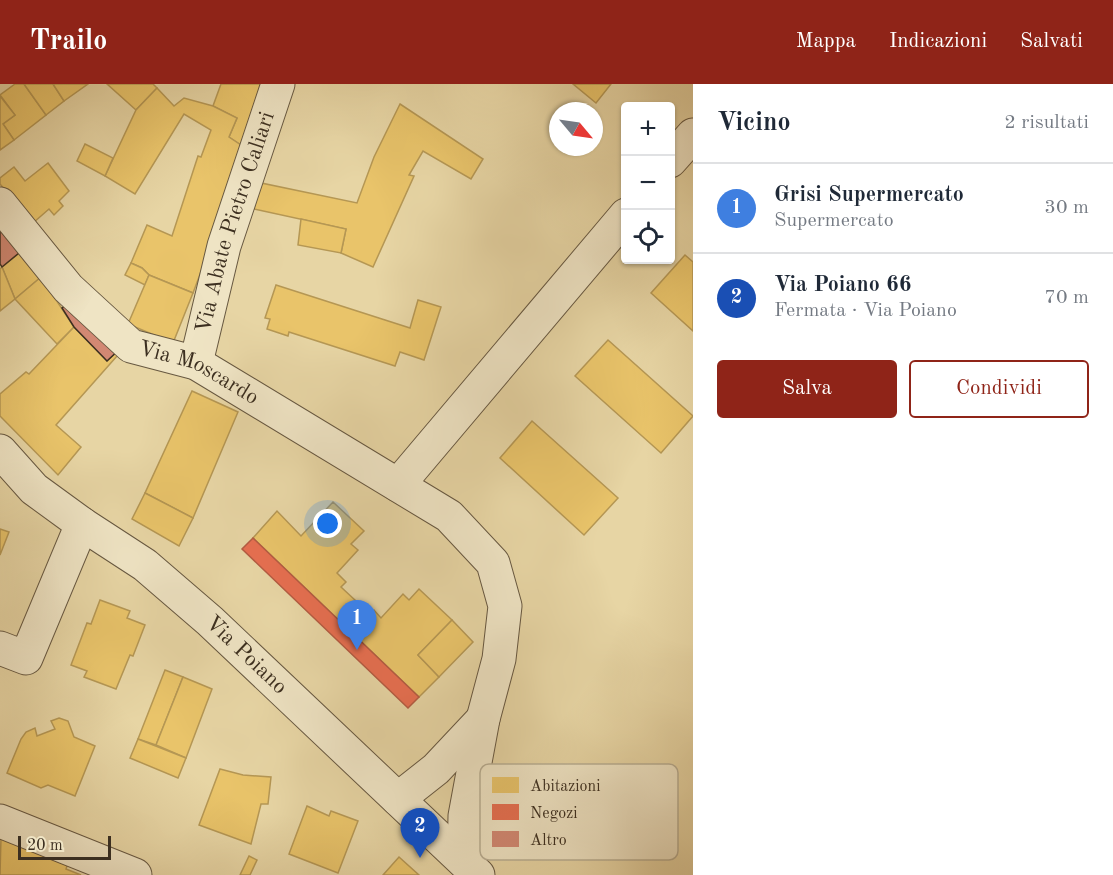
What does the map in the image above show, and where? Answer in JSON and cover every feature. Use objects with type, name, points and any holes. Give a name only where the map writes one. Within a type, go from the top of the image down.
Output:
[{"type":"street","name":"Via Abate Pietro Caliari","points":[[196,363],[224,246],[278,84]]},
{"type":"street","points":[[674,156],[693,135]]},
{"type":"street","name":"Via Moscardo","points":[[0,204],[68,288],[131,346],[196,363],[449,516],[493,563],[505,606],[500,659],[483,719],[465,816],[471,868]]},
{"type":"street","points":[[398,485],[621,221]]},
{"type":"street","name":"Via Poiano","points":[[0,451],[34,489],[145,566],[202,614],[471,868]]},
{"type":"street","points":[[0,648],[27,658],[82,524]]},
{"type":"street","name":"Via Moscardo","points":[[398,799],[436,769],[483,719]]},
{"type":"street","points":[[0,820],[135,875]]},
{"type":"building: Abitazioni","points":[[15,84],[24,84],[46,115],[14,140],[3,124],[15,115],[0,95]]},
{"type":"building: Abitazioni","points":[[24,84],[53,84],[64,101],[46,115]]},
{"type":"building: Abitazioni","points":[[53,84],[88,84],[64,101]]},
{"type":"building: Abitazioni","points":[[107,84],[153,84],[157,88],[136,110]]},
{"type":"building: Abitazioni","points":[[221,84],[271,84],[247,149],[229,137],[237,118],[213,106]]},
{"type":"building: Abitazioni","points":[[573,84],[611,84],[595,102]]},
{"type":"building: Abitazioni","points":[[157,88],[174,106],[184,98],[213,106],[237,118],[229,137],[247,149],[193,293],[149,275],[142,268],[131,263],[147,225],[172,236],[198,156],[201,157],[211,130],[184,114],[135,194],[105,176],[136,110]]},
{"type":"building: Abitazioni","points":[[0,96],[15,115],[3,124],[14,140],[0,150]]},
{"type":"building: Abitazioni","points":[[400,104],[483,159],[471,179],[423,151],[409,175],[414,176],[373,267],[341,253],[346,229],[254,209],[261,183],[357,203],[374,157]]},
{"type":"building: Abitazioni","points":[[85,144],[113,158],[105,176],[77,161]]},
{"type":"building: Abitazioni","points":[[48,163],[69,191],[59,201],[63,206],[54,215],[49,209],[33,223],[0,184],[0,178],[14,167],[25,181]]},
{"type":"building: Abitazioni","points":[[301,219],[346,229],[341,253],[298,245]]},
{"type":"building: Abitazioni","points":[[19,253],[41,277],[15,299],[2,267]]},
{"type":"building: Abitazioni","points":[[685,255],[693,262],[693,331],[651,293]]},
{"type":"building: Abitazioni","points":[[131,263],[142,268],[149,275],[145,285],[125,275]]},
{"type":"building: Abitazioni","points":[[2,267],[15,299],[0,311],[0,269]]},
{"type":"building: Abitazioni","points":[[149,275],[193,293],[173,343],[128,324]]},
{"type":"building: Abitazioni","points":[[41,277],[74,327],[57,344],[15,299]]},
{"type":"building: Abitazioni","points":[[276,285],[410,328],[418,300],[441,307],[424,360],[400,352],[395,366],[289,332],[288,336],[267,329],[270,319],[265,318]]},
{"type":"building: Abitazioni","points":[[74,327],[107,361],[123,346],[125,347],[56,425],[81,447],[58,475],[0,416],[0,394],[26,372],[29,374]]},
{"type":"building: Abitazioni","points":[[608,340],[693,416],[661,453],[575,376]]},
{"type":"building: Abitazioni","points":[[192,391],[238,412],[193,518],[145,493]]},
{"type":"building: Abitazioni","points":[[532,421],[618,498],[584,535],[500,458]]},
{"type":"building: Abitazioni","points":[[145,493],[193,518],[179,546],[132,519]]},
{"type":"building: Abitazioni","points":[[333,502],[364,531],[351,544],[358,550],[337,573],[346,582],[341,587],[370,614],[374,610],[381,618],[403,594],[409,600],[419,589],[452,620],[418,655],[439,677],[419,697],[253,538],[277,511],[301,536]]},
{"type":"building: Abitazioni","points":[[0,529],[9,532],[0,555]]},
{"type":"building: Abitazioni","points":[[100,600],[130,611],[127,618],[145,625],[133,656],[130,655],[116,689],[84,677],[87,671],[71,665],[87,623],[91,624]]},
{"type":"building: Abitazioni","points":[[452,620],[473,642],[439,677],[418,655]]},
{"type":"building: Abitazioni","points":[[165,670],[183,677],[156,745],[138,739]]},
{"type":"building: Abitazioni","points":[[183,677],[212,689],[186,758],[156,745]]},
{"type":"building: Abitazioni","points":[[59,718],[68,721],[74,737],[95,746],[75,796],[48,785],[41,788],[7,773],[26,732],[35,728],[37,736],[55,729],[51,721]]},
{"type":"building: Abitazioni","points":[[138,739],[186,758],[178,778],[130,758]]},
{"type":"building: Abitazioni","points":[[220,769],[243,775],[271,777],[268,804],[261,804],[251,844],[199,825]]},
{"type":"building: Abitazioni","points":[[307,806],[329,816],[331,811],[358,821],[338,873],[289,854]]},
{"type":"building: Abitazioni","points":[[1,837],[68,863],[66,869],[81,875],[0,875]]},
{"type":"building: Abitazioni","points":[[249,856],[257,860],[250,875],[240,875]]},
{"type":"building: Abitazioni","points":[[399,857],[419,875],[383,875]]},
{"type":"building: Negozi","points":[[253,538],[419,697],[408,708],[242,549]]},
{"type":"building: Altro","points":[[0,230],[19,253],[2,267],[0,264]]},
{"type":"building: Altro","points":[[65,306],[123,346],[107,361],[74,327],[62,308]]},
{"type":"place","name":"Grisi Supermercato","points":[[357,650]]},
{"type":"place","name":"Via Poiano 66","points":[[420,858]]}]
